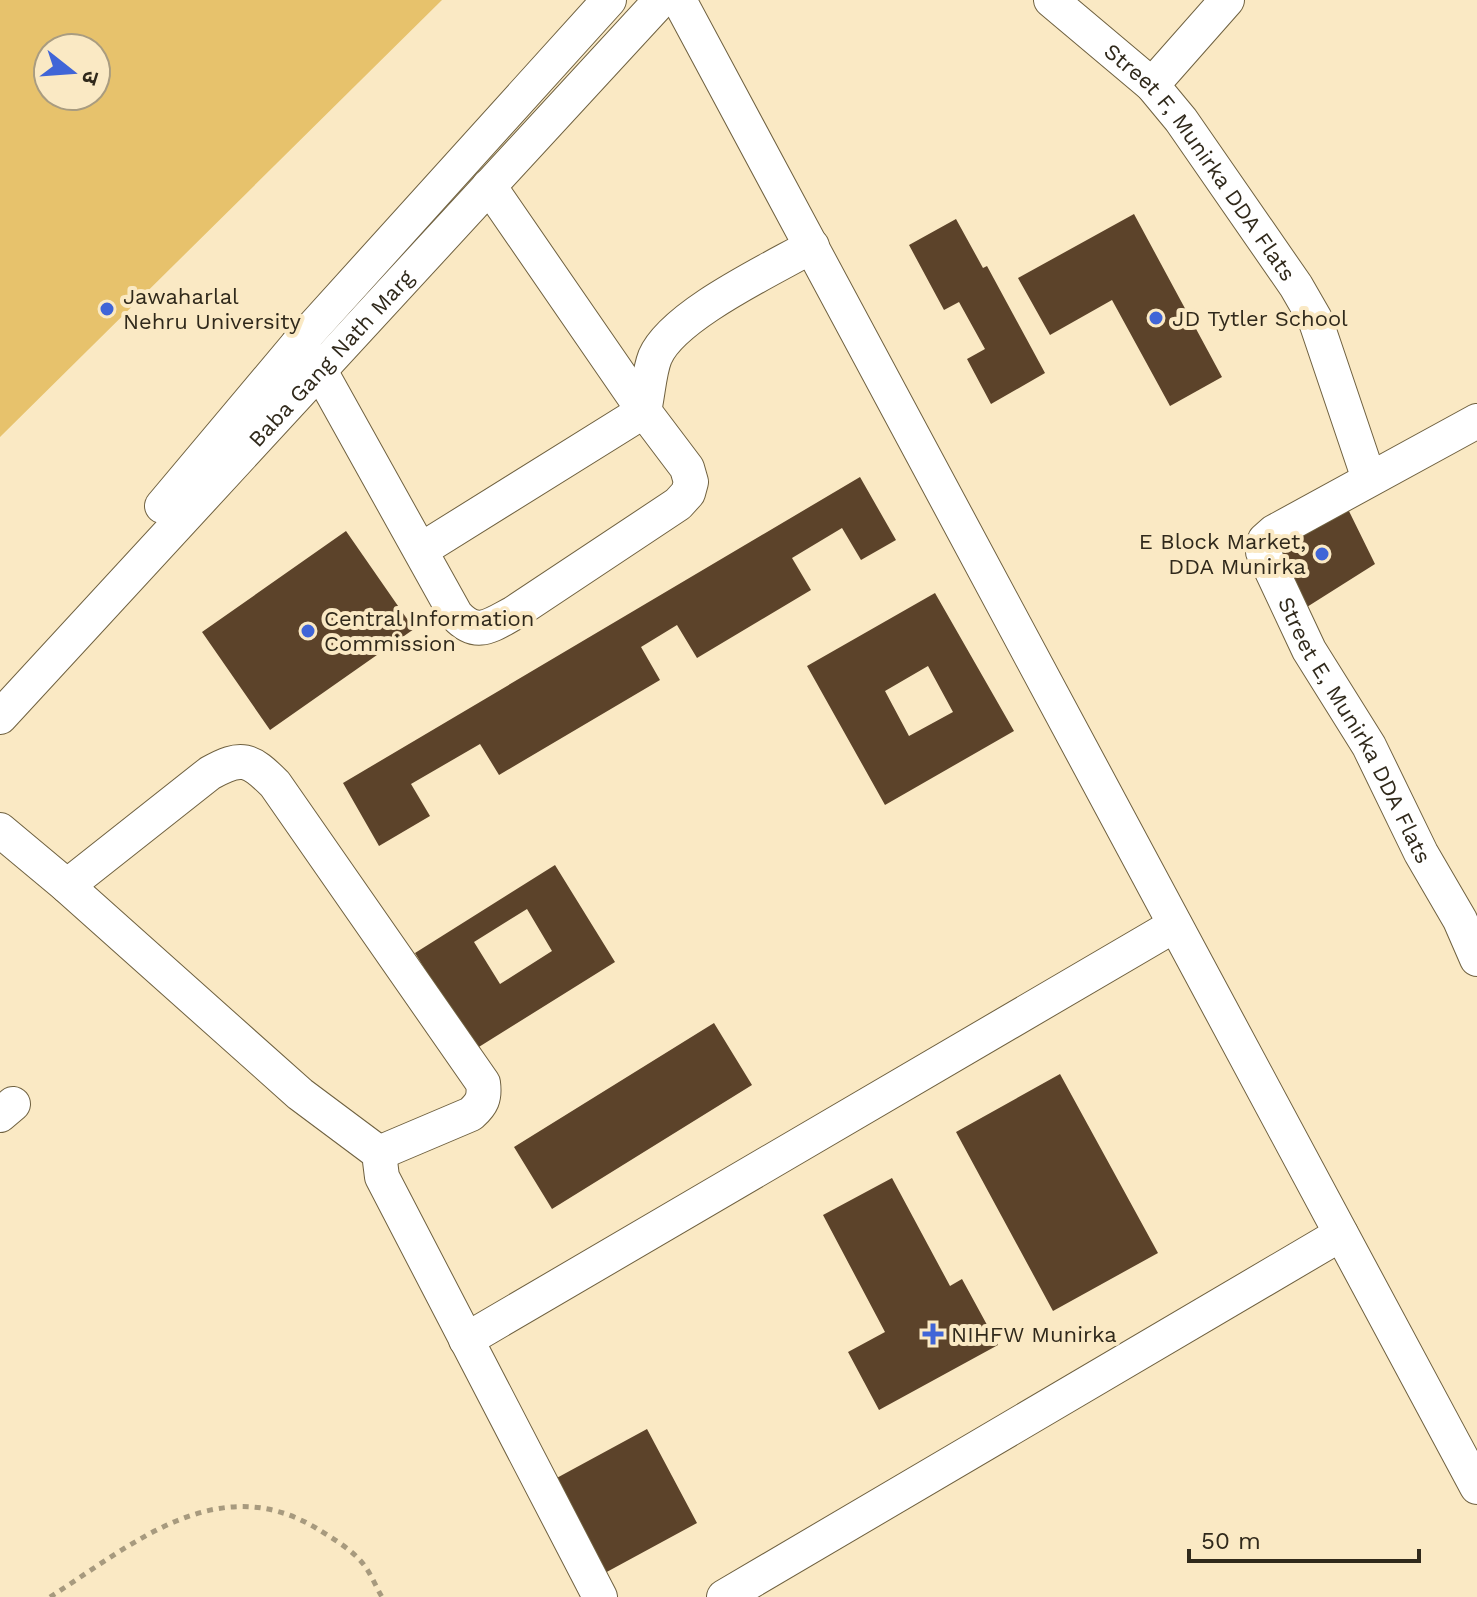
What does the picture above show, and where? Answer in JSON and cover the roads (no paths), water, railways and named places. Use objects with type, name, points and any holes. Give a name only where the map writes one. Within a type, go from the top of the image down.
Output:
[{"type":"street","name":"Baba Gang Nath Marg","points":[[0,717],[309,357],[609,0]]},
{"type":"street","name":"Baba Gang Nath Marg","points":[[0,683],[179,487],[309,357],[489,186],[661,0]]},
{"type":"street","points":[[679,0],[1477,1487]]},
{"type":"street","name":"Street F, Munirka DDA Flats","points":[[1051,0],[1152,85],[1181,120],[1296,286],[1315,319],[1369,479]]},
{"type":"street","points":[[1152,85],[1227,0]]},
{"type":"street","points":[[309,357],[456,615],[475,629],[487,628],[514,613],[678,504],[688,493],[691,482],[687,468],[644,411],[489,186]]},
{"type":"street","points":[[421,550],[644,411],[655,357],[666,340],[733,290],[812,246]]},
{"type":"street","name":"Street E, Munirka DDA Flats","points":[[1469,916],[1421,853],[1369,746],[1309,650],[1263,552],[1265,540],[1274,532],[1477,421]]},
{"type":"street","points":[[67,886],[210,773],[242,760],[256,766],[275,784],[483,1083],[485,1095],[481,1105],[471,1114],[379,1153]]},
{"type":"street","points":[[0,830],[300,1094],[379,1153],[382,1177],[600,1597]]},
{"type":"street","points":[[1469,916],[1477,959]]},
{"type":"street","points":[[466,1340],[1175,925]]},
{"type":"street","points":[[724,1597],[1341,1234]]},
{"type":"place","name":"Jawaharlal Nehru University","points":[[107,309]]},
{"type":"place","name":"JD Tytler School","points":[[1156,318]]},
{"type":"place","name":"E Block Market, DDA Munirka","points":[[1322,554]]},
{"type":"place","name":"Central Information Commission","points":[[308,631]]},
{"type":"place","name":"NIHFW Munirka","points":[[933,1334]]}]
